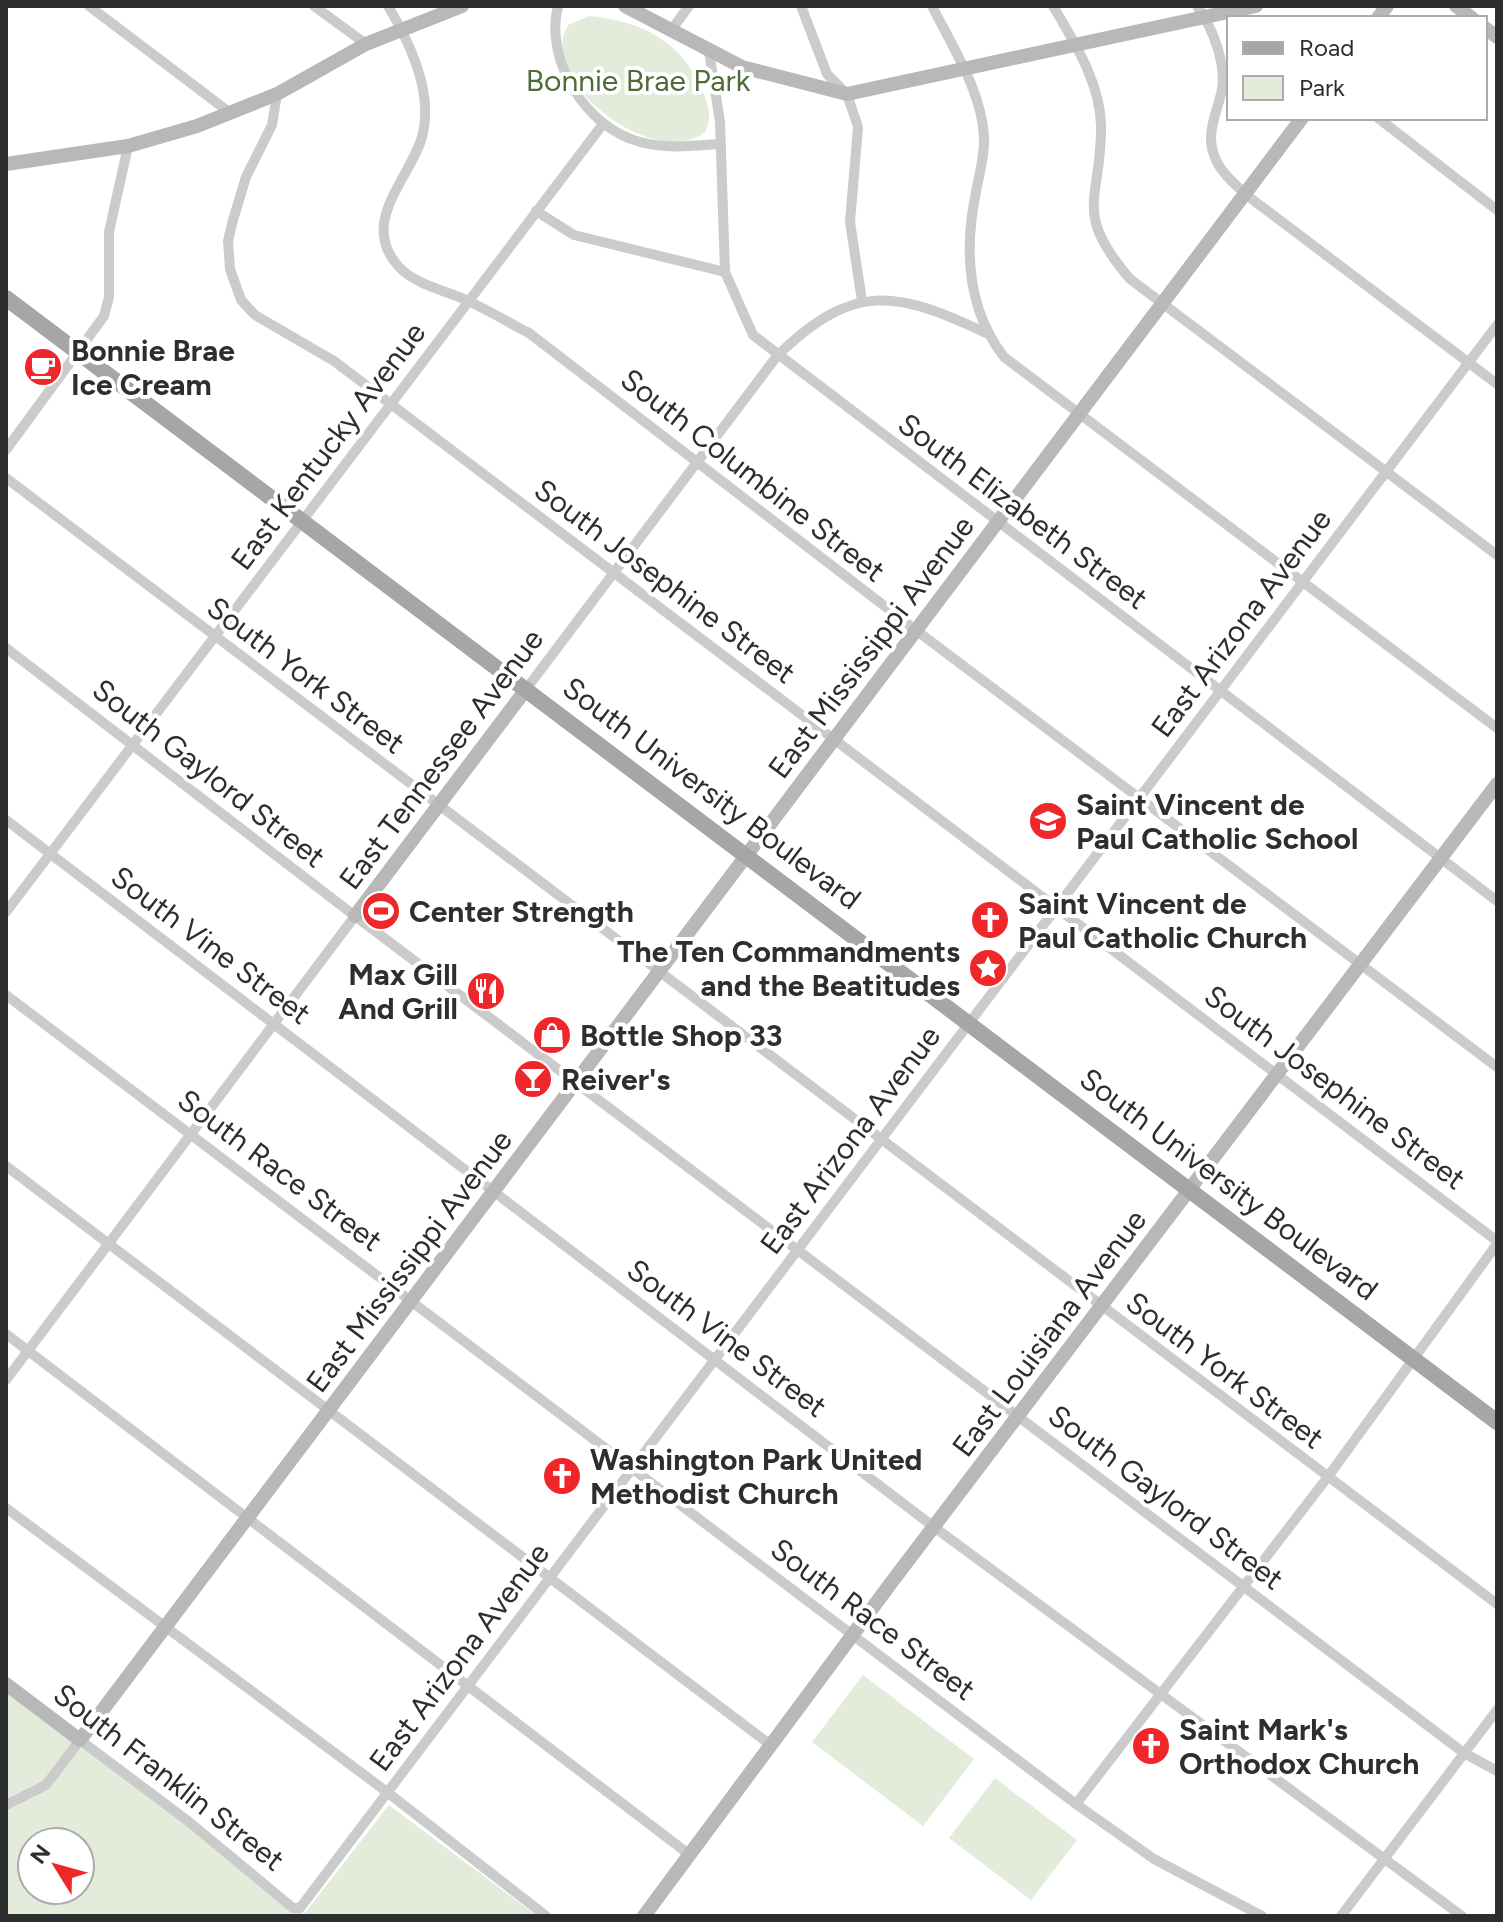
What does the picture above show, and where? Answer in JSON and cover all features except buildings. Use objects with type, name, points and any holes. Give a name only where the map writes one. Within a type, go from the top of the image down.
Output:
[{"type":"main road","name":"South University Boulevard","points":[[6,298],[748,854],[1497,1422]]},
{"type":"street","points":[[89,6],[229,112]]},
{"type":"street","points":[[314,6],[366,44]]},
{"type":"street","name":"South Columbine Street","points":[[388,6],[403,31],[423,85],[423,133],[386,210],[384,240],[399,267],[420,282],[467,300],[529,333],[917,631],[1497,1067]]},
{"type":"street","points":[[6,164],[128,146],[197,126],[277,94],[366,44],[462,6]]},
{"type":"street","points":[[558,6],[555,37],[561,62],[574,89],[603,124],[629,139],[660,146],[720,144]]},
{"type":"street","points":[[625,6],[639,8],[709,51],[742,67],[847,94],[1076,45],[1201,11],[1256,6]]},
{"type":"street","points":[[672,29],[689,6]]},
{"type":"street","points":[[801,6],[827,74],[847,94],[858,127],[850,222],[862,301]]},
{"type":"street","points":[[932,6],[982,117],[984,140],[969,242],[972,283],[986,333],[1004,357],[1497,728]]},
{"type":"street","points":[[1053,6],[1076,45],[1095,90],[1101,123],[1091,203],[1096,230],[1110,256],[1130,279],[1164,301],[1497,555]]},
{"type":"street","points":[[1201,11],[1215,40],[1222,91],[1211,131],[1214,155],[1245,194],[1497,384]]},
{"type":"street","name":"South Elizabeth Street","points":[[709,51],[718,95],[725,272],[753,335],[1497,901]]},
{"type":"street","name":"South Josephine Street","points":[[277,94],[272,125],[246,177],[228,241],[233,282],[241,300],[255,315],[273,329],[334,361],[1278,1073],[1497,1242]]},
{"type":"street","name":"East Mississippi Avenue","points":[[6,1805],[46,1785],[1300,120]]},
{"type":"street","points":[[1381,120],[1497,210]]},
{"type":"street","name":"East Kentucky Avenue","points":[[6,912],[603,124]]},
{"type":"street","points":[[6,450],[98,327],[108,304],[109,232],[128,146]]},
{"type":"street","points":[[536,211],[574,235],[725,272]]},
{"type":"street","name":"East Tennessee Avenue","points":[[6,1380],[777,356],[819,320],[844,305],[862,301],[904,301],[986,333]]},
{"type":"street","name":"East Arizona Avenue","points":[[300,1908],[1497,325]]},
{"type":"street","name":"South York Street","points":[[6,478],[1497,1604]]},
{"type":"street","name":"South Gaylord Street","points":[[6,648],[355,916],[1464,1753],[1497,1771]]},
{"type":"street","name":"East Louisiana Avenue","points":[[644,1916],[934,1527],[1497,784]]},
{"type":"street","name":"South Vine Street","points":[[6,820],[934,1527],[1462,1916]]},
{"type":"street","name":"South Race Street","points":[[6,995],[633,1466],[1076,1804],[1154,1859],[1262,1916]]},
{"type":"street","points":[[6,1166],[772,1746]]},
{"type":"street","points":[[1076,1804],[1327,1478],[1497,1242]]},
{"type":"street","points":[[6,1334],[690,1855]]},
{"type":"street","points":[[6,1508],[387,1792],[546,1916]]},
{"type":"street","name":"South Franklin Street","points":[[6,1684],[188,1821],[293,1908],[300,1908]]},
{"type":"street","points":[[1341,1916],[1497,1710]]},
{"type":"green space","name":"Bonnie Brae Park","points":[[589,16],[642,28],[671,46],[683,58],[708,105],[705,132],[684,141],[659,140],[632,131],[606,115],[584,94],[569,71],[562,48],[568,25]]},
{"type":"green space","points":[[863,1675],[974,1759],[923,1826],[812,1742]]},
{"type":"green space","points":[[6,1690],[304,1914],[389,1805],[537,1916],[6,1916]]},
{"type":"green space","points":[[995,1778],[1077,1840],[1031,1900],[949,1838]]},
{"type":"place","name":"Bonnie Brae Ice Cream","points":[[43,367]]},
{"type":"place","name":"Saint Vincent de Paul Catholic School","points":[[1048,821]]},
{"type":"place","name":"Center Strength","points":[[381,911]]},
{"type":"place","name":"Saint Vincent de Paul Catholic Church","points":[[990,920]]},
{"type":"place","name":"The Ten Commandments and the Beatitudes","points":[[988,968]]},
{"type":"place","name":"Max Gill And Grill","points":[[486,991]]},
{"type":"place","name":"Bottle Shop 33","points":[[552,1035]]},
{"type":"place","name":"Reiver's","points":[[533,1079]]},
{"type":"place","name":"Washington Park United Methodist Church","points":[[562,1476]]},
{"type":"place","name":"Saint Mark's Orthodox Church","points":[[1151,1746]]}]
